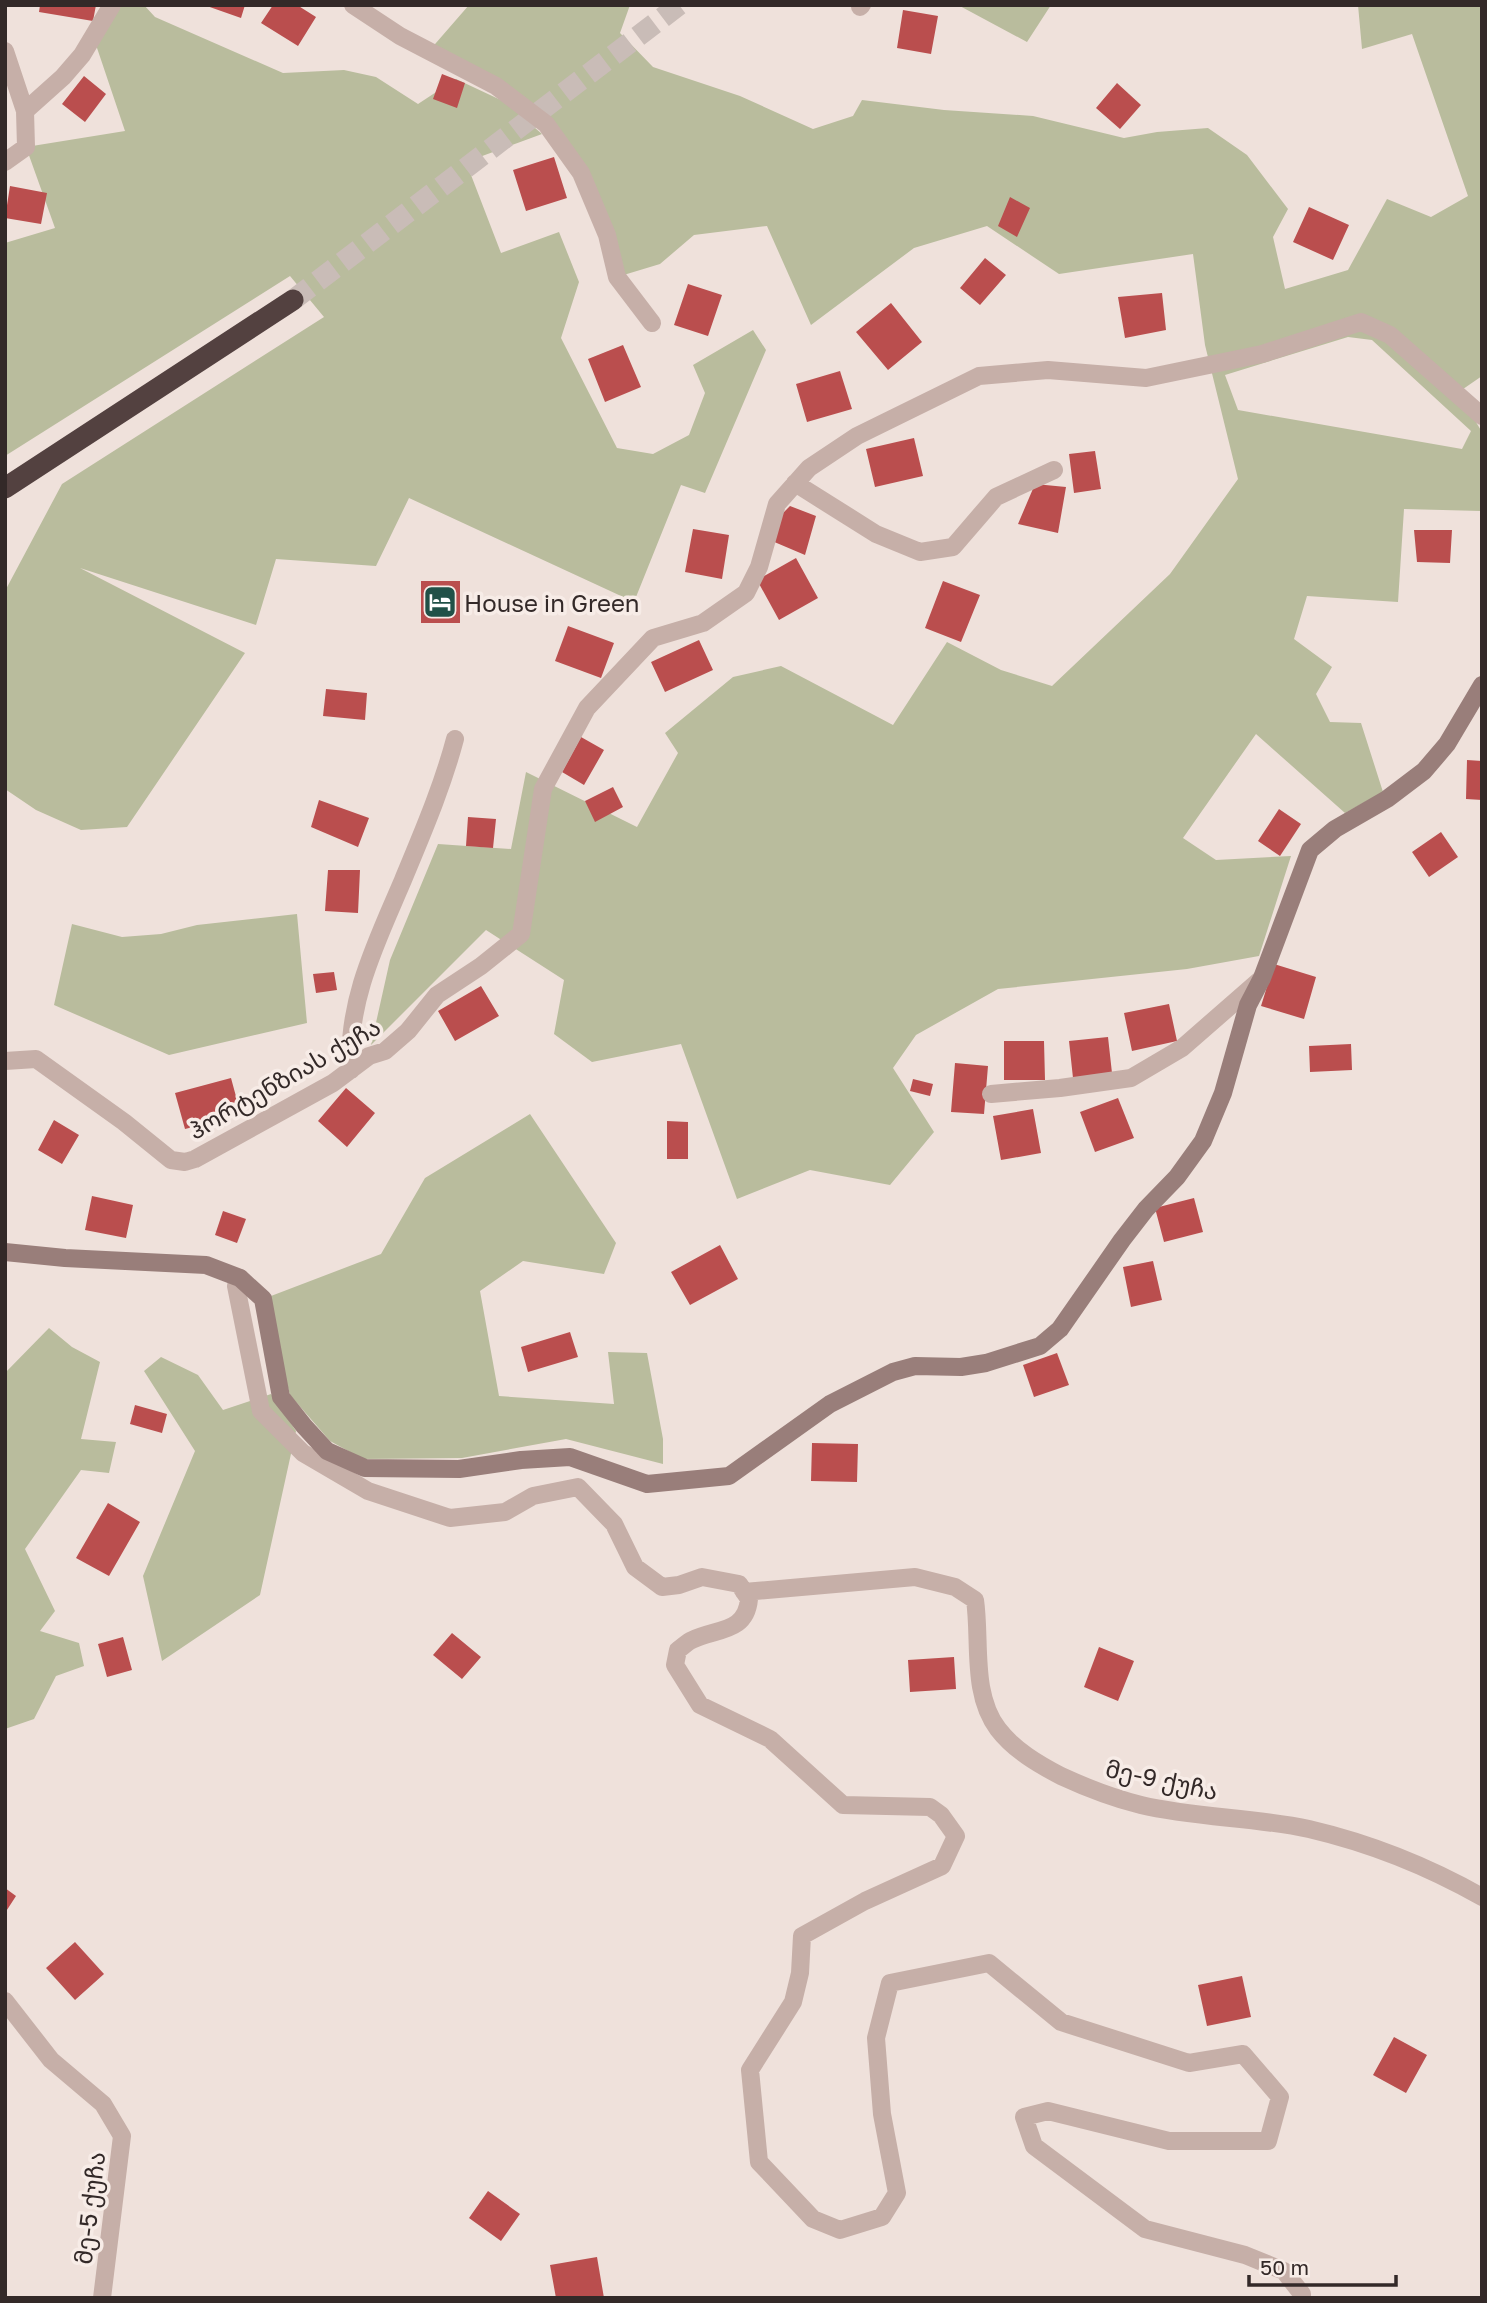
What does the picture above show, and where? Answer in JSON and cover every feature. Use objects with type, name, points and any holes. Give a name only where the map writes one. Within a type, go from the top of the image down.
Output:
[{"type":"highway","points":[[5,488],[293,300]]},
{"type":"street","points":[[25,111],[63,77],[82,55],[112,5]]},
{"type":"street","points":[[353,5],[400,36],[496,86],[546,124],[581,173],[607,235],[617,277],[652,323]]},
{"type":"street","points":[[5,51],[25,111],[26,147],[5,162]]},
{"type":"street","name":"ჰორტენზიას ქუჩა","points":[[5,1061],[36,1059],[124,1122],[171,1160],[185,1162],[333,1083],[369,1056],[386,1051],[408,1031],[437,995],[522,934],[543,789],[587,708],[653,638],[702,623],[746,593],[759,567],[777,504],[808,468],[857,436],[979,376],[1048,370],[1146,377],[1262,354],[1362,322],[1390,335],[1482,416]]},
{"type":"street","points":[[795,483],[876,534],[920,552],[953,547],[996,498],[1054,470]]},
{"type":"street","points":[[5,1252],[65,1258],[206,1265],[240,1278],[263,1299],[281,1397],[327,1451],[365,1468],[459,1469],[521,1460],[570,1457],[647,1484],[729,1476],[830,1404],[867,1383],[915,1366],[961,1367],[986,1363],[1040,1346],[1060,1329],[1122,1240],[1146,1209],[1177,1177],[1203,1141],[1223,1093],[1248,1005],[1262,978],[1310,850],[1335,829],[1387,799],[1424,771],[1447,744],[1482,685]]},
{"type":"street","points":[[351,1070],[349,1045],[359,988],[444,778],[455,739]]},
{"type":"street","points":[[991,1094],[1131,1078],[1182,1048],[1262,978]]},
{"type":"street","points":[[240,1278],[236,1286],[261,1411],[303,1453],[368,1490],[450,1518],[505,1512],[533,1496],[578,1487],[614,1524],[635,1567],[662,1587],[680,1585],[702,1577],[739,1584],[749,1599],[748,1612],[735,1626],[691,1640],[678,1650],[675,1665],[700,1705],[770,1739],[843,1805],[930,1807],[941,1815],[956,1836],[942,1866],[865,1901],[802,1936],[800,1973],[793,2002],[750,2070],[759,2162],[813,2219],[840,2230],[882,2217],[897,2193],[882,2114],[876,2038],[890,1983],[989,1963],[1061,2022],[1189,2063],[1243,2054],[1280,2096],[1268,2141],[1169,2141],[1048,2111],[1024,2117],[1034,2146],[1145,2229],[1245,2255],[1284,2271],[1302,2294],[1302,2298]]},
{"type":"street","name":"მე-9 ქუჩა","points":[[744,1592],[915,1577],[955,1587],[975,1600],[979,1626],[978,1666],[984,1703],[998,1729],[1034,1763],[1089,1789],[1142,1805],[1308,1829],[1368,1846],[1456,1883],[1482,1897]]},
{"type":"street","name":"მე-5 ქუჩა","points":[[5,2001],[51,2060],[103,2104],[122,2136],[102,2298]]},
{"type":"green space","points":[[112,5],[144,5],[155,17],[283,73],[344,70],[376,77],[418,104],[456,79],[505,102],[542,134],[466,162],[501,253],[559,232],[579,282],[561,338],[617,448],[653,454],[689,435],[705,393],[693,365],[753,330],[766,350],[705,493],[681,485],[634,602],[409,498],[376,566],[276,559],[256,625],[80,568],[245,653],[127,827],[81,830],[36,810],[5,789],[5,591],[62,484],[324,317],[290,276],[5,456],[5,243],[55,228],[26,147],[125,131],[94,39]]},
{"type":"green space","points":[[469,5],[630,5],[620,33],[653,67],[740,96],[813,129],[853,116],[862,100],[944,110],[1033,116],[1124,138],[1208,128],[1247,155],[1288,209],[1273,237],[1285,289],[1348,270],[1387,199],[1431,217],[1468,196],[1412,34],[1362,49],[1358,5],[1482,5],[1482,376],[1450,398],[1468,409],[1482,432],[1481,511],[1404,509],[1398,602],[1307,596],[1294,639],[1332,667],[1316,694],[1330,722],[1361,723],[1383,792],[1345,813],[1256,734],[1183,838],[1216,860],[1291,856],[1259,956],[1187,969],[998,989],[916,1035],[893,1068],[934,1132],[890,1185],[810,1170],[737,1199],[681,1044],[592,1062],[554,1034],[564,980],[486,930],[371,1045],[390,960],[438,844],[511,849],[526,772],[637,827],[678,753],[665,733],[733,677],[781,666],[893,725],[947,642],[1001,670],[1052,686],[1170,574],[1238,479],[1205,345],[1193,254],[1059,274],[987,226],[914,248],[811,325],[767,226],[694,235],[660,264],[617,277],[607,235],[546,124],[429,51]],"holes":[[[1348,337],[1372,340],[1471,431],[1462,449],[1238,410],[1225,375]]]},
{"type":"green space","points":[[958,5],[1051,5],[1027,42]]},
{"type":"green space","points":[[297,914],[307,1023],[169,1055],[54,1005],[72,924],[122,937],[161,934],[197,925]]},
{"type":"green space","points":[[530,1114],[616,1243],[604,1274],[523,1261],[480,1291],[499,1396],[614,1404],[608,1352],[647,1353],[663,1439],[663,1464],[566,1439],[462,1458],[363,1459],[330,1441],[290,1395],[278,1350],[271,1296],[381,1254],[425,1178]]},
{"type":"green space","points":[[49,1328],[72,1347],[100,1362],[81,1439],[116,1442],[109,1473],[81,1470],[25,1549],[55,1611],[40,1631],[79,1643],[84,1666],[56,1676],[34,1719],[5,1729],[5,1373]]},
{"type":"green space","points":[[161,1357],[198,1375],[223,1410],[271,1394],[296,1431],[260,1595],[162,1661],[143,1576],[195,1451],[144,1371]]},
{"type":"building","points":[[40,5],[96,5],[93,21],[39,12]]},
{"type":"building","points":[[204,5],[245,5],[241,18]]},
{"type":"building","points":[[273,5],[297,5],[316,17],[298,46],[261,23]]},
{"type":"building","points":[[903,10],[938,16],[931,54],[897,48]]},
{"type":"building","points":[[442,74],[465,83],[457,108],[433,99]]},
{"type":"building","points":[[84,76],[106,94],[85,122],[62,104]]},
{"type":"building","points":[[1117,83],[1141,105],[1120,129],[1096,108]]},
{"type":"building","points":[[554,157],[567,198],[526,211],[513,170]]},
{"type":"building","points":[[10,186],[47,193],[41,224],[5,218]]},
{"type":"building","points":[[1010,197],[1030,208],[1017,237],[998,226]]},
{"type":"building","points":[[1309,207],[1349,225],[1333,260],[1293,242]]},
{"type":"building","points":[[985,258],[1006,275],[980,305],[960,288]]},
{"type":"building","points":[[688,284],[722,295],[708,336],[674,325]]},
{"type":"building","points":[[1162,293],[1166,330],[1125,338],[1118,297]]},
{"type":"building","points":[[891,303],[922,342],[888,370],[856,332]]},
{"type":"building","points":[[623,345],[641,387],[605,402],[588,359]]},
{"type":"building","points":[[840,371],[852,409],[807,422],[796,384]]},
{"type":"building","points":[[914,438],[923,476],[875,487],[866,449]]},
{"type":"building","points":[[1095,451],[1101,489],[1074,493],[1069,454]]},
{"type":"building","points":[[1035,484],[1066,487],[1058,533],[1018,524]]},
{"type":"building","points":[[790,506],[816,516],[805,555],[772,541],[778,518]]},
{"type":"building","points":[[693,529],[729,535],[722,579],[685,572]]},
{"type":"building","points":[[1414,530],[1452,530],[1450,563],[1417,562]]},
{"type":"building","points":[[796,558],[818,598],[779,620],[757,580]]},
{"type":"building","name":"House in Green","points":[[421,581],[460,581],[460,623],[421,623]]},
{"type":"building","points":[[943,581],[980,595],[961,642],[925,628]]},
{"type":"building","points":[[568,626],[614,643],[601,678],[555,661]]},
{"type":"building","points":[[699,640],[713,670],[665,692],[651,662]]},
{"type":"building","points":[[326,689],[367,693],[365,720],[323,716]]},
{"type":"building","points":[[581,737],[604,750],[584,785],[562,772]]},
{"type":"building","points":[[1467,760],[1482,761],[1482,800],[1466,799]]},
{"type":"building","points":[[613,787],[623,807],[595,822],[585,801]]},
{"type":"building","points":[[319,800],[369,818],[358,847],[311,827]]},
{"type":"building","points":[[1279,809],[1301,824],[1280,856],[1258,841]]},
{"type":"building","points":[[468,817],[496,819],[493,848],[466,846]]},
{"type":"building","points":[[1441,832],[1458,857],[1429,877],[1412,852]]},
{"type":"building","points":[[328,870],[360,870],[358,913],[325,911]]},
{"type":"building","points":[[1274,964],[1316,977],[1304,1019],[1261,1006]]},
{"type":"building","points":[[334,972],[337,990],[316,993],[313,974]]},
{"type":"building","points":[[481,986],[499,1016],[455,1041],[438,1011]]},
{"type":"building","points":[[1169,1004],[1177,1041],[1132,1051],[1124,1013]]},
{"type":"building","points":[[1108,1037],[1112,1073],[1073,1078],[1069,1041]]},
{"type":"building","points":[[1004,1041],[1044,1041],[1045,1080],[1004,1080]]},
{"type":"building","points":[[1351,1044],[1352,1070],[1310,1072],[1309,1046]]},
{"type":"building","points":[[955,1063],[988,1066],[984,1114],[951,1112]]},
{"type":"building","points":[[231,1078],[241,1115],[185,1129],[175,1093]]},
{"type":"building","points":[[913,1079],[933,1084],[930,1096],[910,1091]]},
{"type":"building","points":[[346,1088],[375,1113],[347,1147],[318,1121]]},
{"type":"building","points":[[1118,1098],[1134,1138],[1095,1152],[1080,1112]]},
{"type":"building","points":[[1033,1109],[1041,1153],[1001,1160],[993,1116]]},
{"type":"building","points":[[54,1120],[79,1135],[62,1164],[38,1150]]},
{"type":"building","points":[[667,1121],[688,1122],[688,1159],[667,1159]]},
{"type":"building","points":[[92,1196],[133,1205],[126,1238],[85,1230]]},
{"type":"building","points":[[1194,1198],[1203,1232],[1164,1242],[1155,1208]]},
{"type":"building","points":[[223,1211],[246,1219],[237,1243],[215,1235]]},
{"type":"building","points":[[720,1245],[738,1279],[690,1305],[671,1272]]},
{"type":"building","points":[[1153,1261],[1162,1300],[1131,1307],[1123,1267]]},
{"type":"building","points":[[570,1332],[578,1357],[528,1372],[521,1347]]},
{"type":"building","points":[[1057,1353],[1069,1385],[1034,1397],[1023,1365]]},
{"type":"building","points":[[135,1405],[167,1414],[162,1433],[130,1424]]},
{"type":"building","points":[[812,1443],[858,1444],[857,1482],[811,1481]]},
{"type":"building","points":[[108,1503],[140,1522],[109,1576],[76,1558]]},
{"type":"building","points":[[452,1633],[481,1657],[462,1679],[433,1655]]},
{"type":"building","points":[[123,1637],[132,1670],[107,1677],[98,1644]]},
{"type":"building","points":[[1099,1647],[1134,1661],[1118,1701],[1084,1687]]},
{"type":"building","points":[[954,1657],[956,1689],[910,1692],[908,1660]]},
{"type":"building","points":[[5,1888],[16,1896],[5,1913]]},
{"type":"building","points":[[75,1942],[104,1974],[75,2000],[46,1968]]},
{"type":"building","points":[[1242,1976],[1251,2017],[1207,2026],[1198,1985]]},
{"type":"building","points":[[1394,2037],[1427,2055],[1406,2093],[1373,2075]]},
{"type":"building","points":[[488,2191],[520,2214],[501,2241],[469,2218]]},
{"type":"building","points":[[597,2257],[604,2298],[556,2298],[550,2265]]},
{"type":"tunnel","points":[[293,300],[679,5]]},
{"type":"place","name":"House in Green","points":[[440,602]]}]
